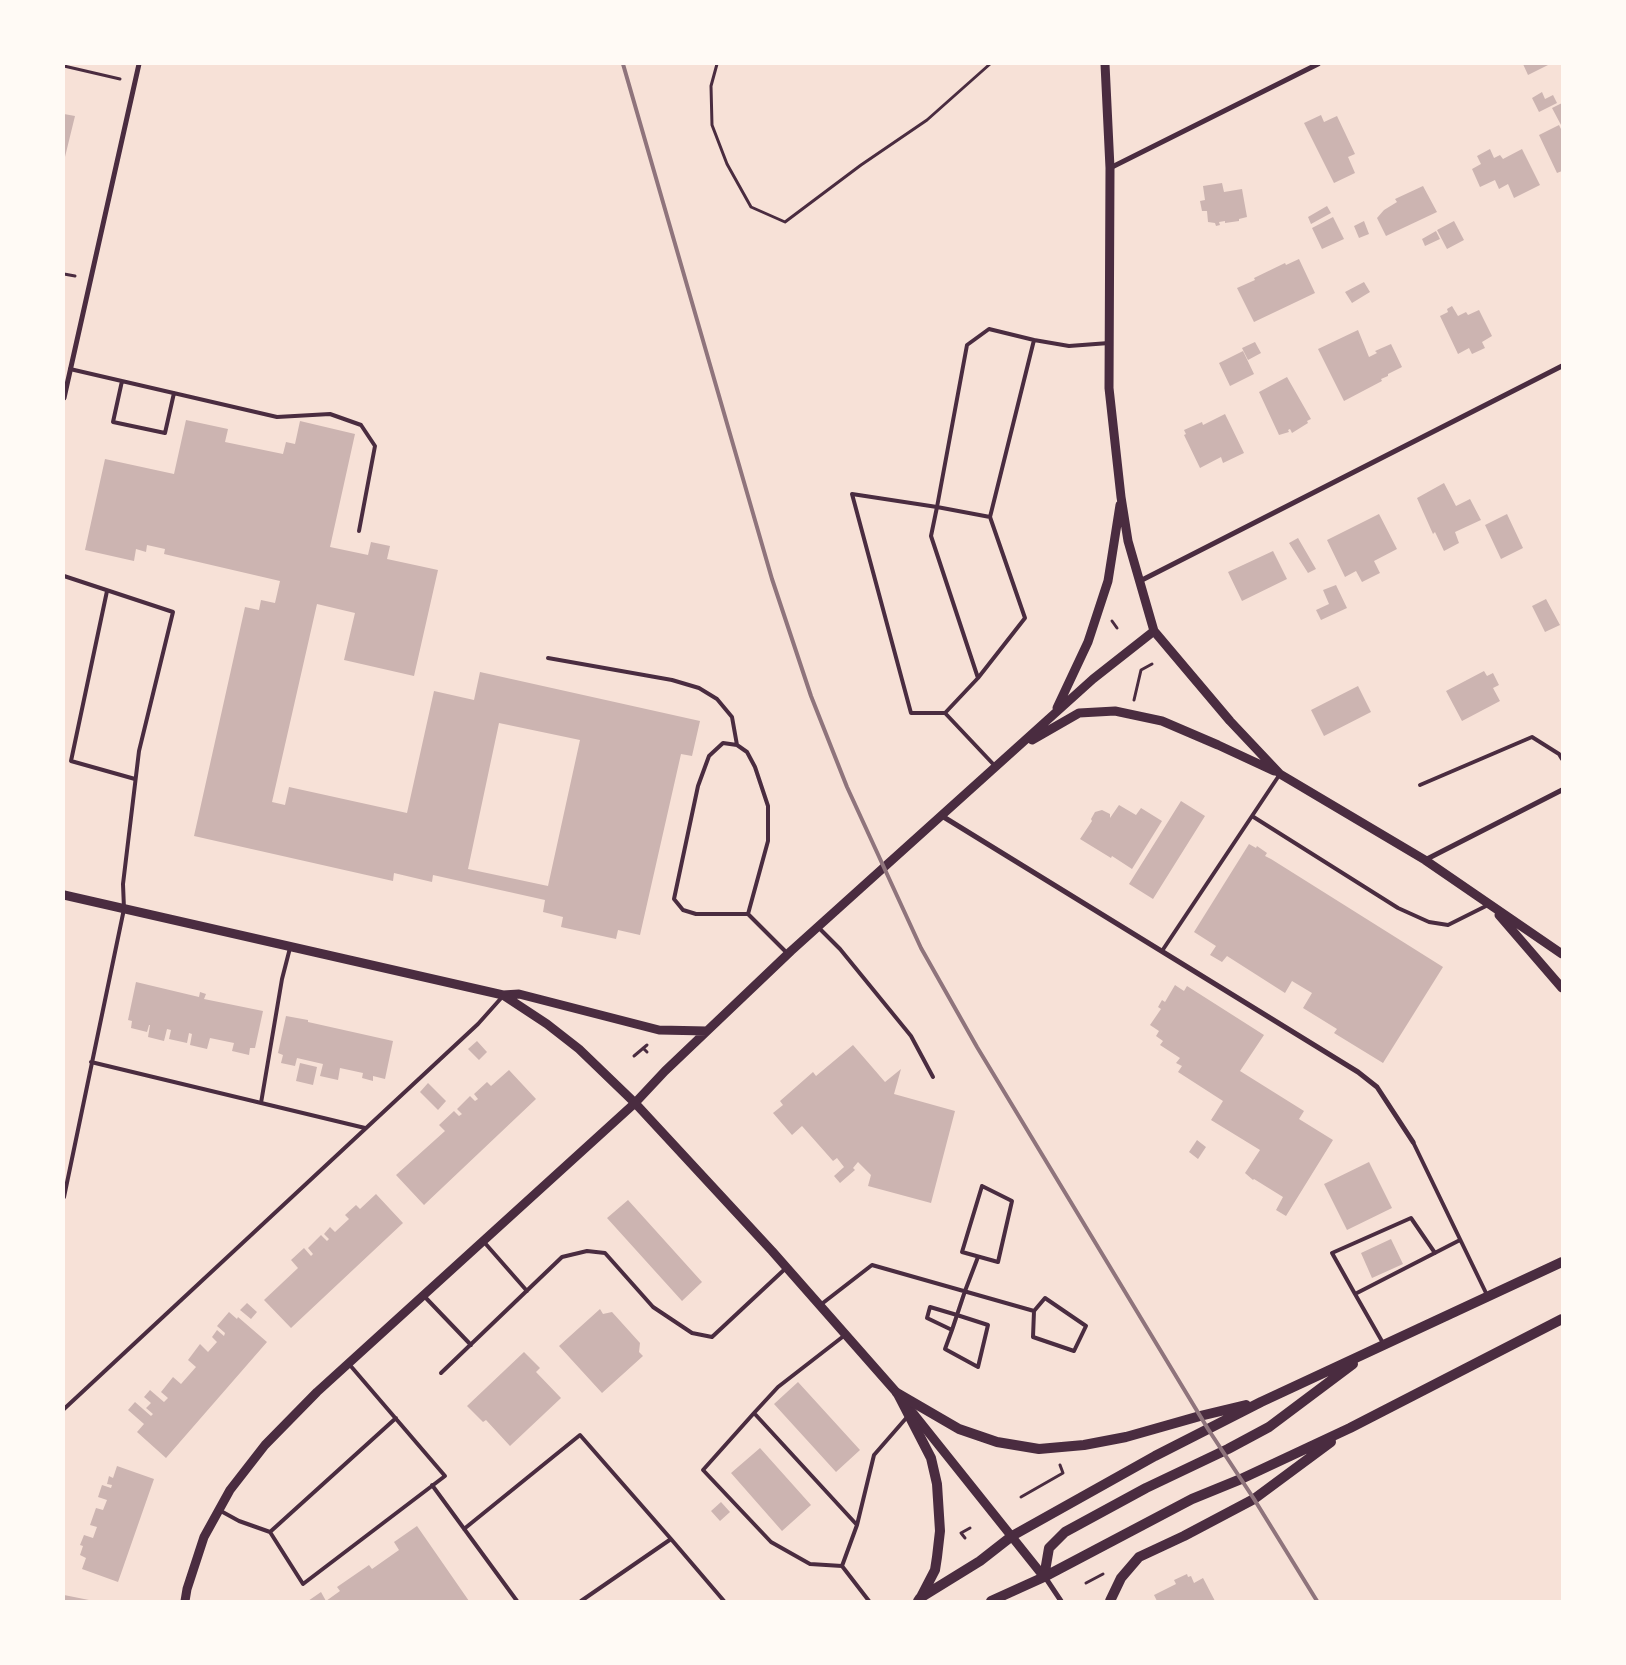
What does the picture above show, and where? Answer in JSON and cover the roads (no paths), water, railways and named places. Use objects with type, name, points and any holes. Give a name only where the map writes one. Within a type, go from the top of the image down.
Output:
[{"type":"main road","points":[[919,1600],[980,1561],[1012,1536],[1155,1456],[1261,1402],[1562,1262]]},
{"type":"main road","points":[[991,1601],[1044,1577],[1192,1499],[1241,1479],[1350,1428],[1562,1319]]},
{"type":"main road","points":[[1044,1577],[1049,1548],[1065,1532],[1146,1488],[1269,1427],[1370,1351]]},
{"type":"main road","points":[[897,1393],[959,1429],[997,1442],[1039,1449],[1084,1445],[1126,1437],[1200,1416],[1261,1402]]},
{"type":"main road","points":[[897,1393],[930,1458],[937,1484],[940,1531],[935,1570],[919,1600]]},
{"type":"main road","points":[[1110,1601],[1121,1578],[1139,1557],[1184,1536],[1254,1499],[1350,1428]]},
{"type":"street","points":[[64,398],[139,64]]},
{"type":"street","points":[[1105,64],[1110,168],[1109,388],[1121,497],[1128,541],[1154,631],[1230,722],[1280,774]]},
{"type":"street","points":[[1110,168],[1318,64]]},
{"type":"street","points":[[1140,580],[1562,366]]},
{"type":"street","points":[[1055,713],[1088,642],[1108,580],[1121,497]]},
{"type":"street","points":[[185,1601],[204,1537],[230,1490],[265,1446],[317,1392],[635,1103],[788,954],[1093,679],[1154,631]]},
{"type":"street","points":[[1018,747],[1079,712],[1115,711],[1162,721],[1280,774],[1425,860],[1562,954]]},
{"type":"street","points":[[1425,860],[1562,790]]},
{"type":"street","points":[[942,816],[1358,1072],[1377,1087],[1413,1142]]},
{"type":"street","points":[[64,896],[503,995],[519,994],[659,1030],[707,1031]]},
{"type":"street","points":[[1489,904],[1562,988]]},
{"type":"street","points":[[503,995],[547,1024],[572,1044],[635,1103],[897,1393],[1012,1536],[1061,1601]]},
{"type":"lane","points":[[978,678],[931,536],[967,345],[989,328],[1034,340],[1069,346],[1109,343]]},
{"type":"lane","points":[[945,713],[978,678],[1025,618],[990,517],[1034,340]]},
{"type":"lane","points":[[70,370],[277,417],[330,414],[361,424],[375,446],[359,531]]},
{"type":"lane","points":[[122,382],[114,422],[165,433],[174,393]]},
{"type":"lane","points":[[990,517],[852,494],[911,713],[945,713],[996,767]]},
{"type":"lane","points":[[64,576],[173,612],[139,751],[123,884],[124,909],[64,1197]]},
{"type":"lane","points":[[107,591],[70,761],[135,778]]},
{"type":"lane","points":[[548,658],[672,680],[699,688],[717,699],[732,717],[737,746]]},
{"type":"lane","points":[[1420,785],[1532,736],[1559,754],[1562,759]]},
{"type":"lane","points":[[748,914],[768,841],[768,806],[755,767],[747,752],[737,746],[723,743],[709,756],[698,786],[674,899],[683,910],[696,914],[748,914],[788,954]]},
{"type":"lane","points":[[1162,951],[1280,774]]},
{"type":"lane","points":[[1252,816],[1398,908],[1429,922],[1448,924],[1489,904]]},
{"type":"lane","points":[[818,927],[840,950],[911,1036],[933,1077]]},
{"type":"lane","points":[[261,1103],[282,979],[290,947]]},
{"type":"lane","points":[[64,1409],[478,1024],[503,995]]},
{"type":"lane","points":[[92,1062],[365,1128]]},
{"type":"lane","points":[[1413,1142],[1488,1297]]},
{"type":"lane","points":[[982,1186],[1012,1201],[998,1262],[978,1256],[962,1252],[982,1186]]},
{"type":"lane","points":[[1384,1345],[1332,1253],[1412,1218],[1435,1253]]},
{"type":"lane","points":[[1355,1294],[1460,1240]]},
{"type":"lane","points":[[483,1241],[527,1291]]},
{"type":"lane","points":[[441,1373],[562,1258],[587,1251],[605,1253],[653,1307],[692,1333],[712,1337],[786,1268]]},
{"type":"lane","points":[[952,1330],[927,1318],[930,1306],[957,1315],[988,1324],[978,1367],[945,1349],[952,1330],[957,1315],[966,1291],[978,1256]]},
{"type":"lane","points":[[820,1306],[872,1265],[1034,1311]]},
{"type":"lane","points":[[424,1296],[470,1346]]},
{"type":"lane","points":[[1045,1298],[1086,1326],[1074,1351],[1033,1337],[1034,1311],[1045,1298]]},
{"type":"lane","points":[[845,1335],[778,1386],[703,1470],[771,1542],[810,1564],[842,1566],[869,1601]]},
{"type":"lane","points":[[219,1510],[239,1521],[270,1532],[303,1584],[444,1476],[349,1364]]},
{"type":"lane","points":[[754,1413],[857,1525]]},
{"type":"lane","points":[[842,1566],[857,1525],[874,1455],[909,1415]]},
{"type":"lane","points":[[270,1532],[396,1418]]},
{"type":"lane","points":[[464,1529],[580,1435],[724,1601]]},
{"type":"lane","points":[[432,1485],[517,1601]]},
{"type":"lane","points":[[581,1601],[671,1539]]},
{"type":"railway","points":[[623,64],[772,579],[811,696],[847,787],[921,948],[977,1047],[1208,1429],[1317,1601]]}]
